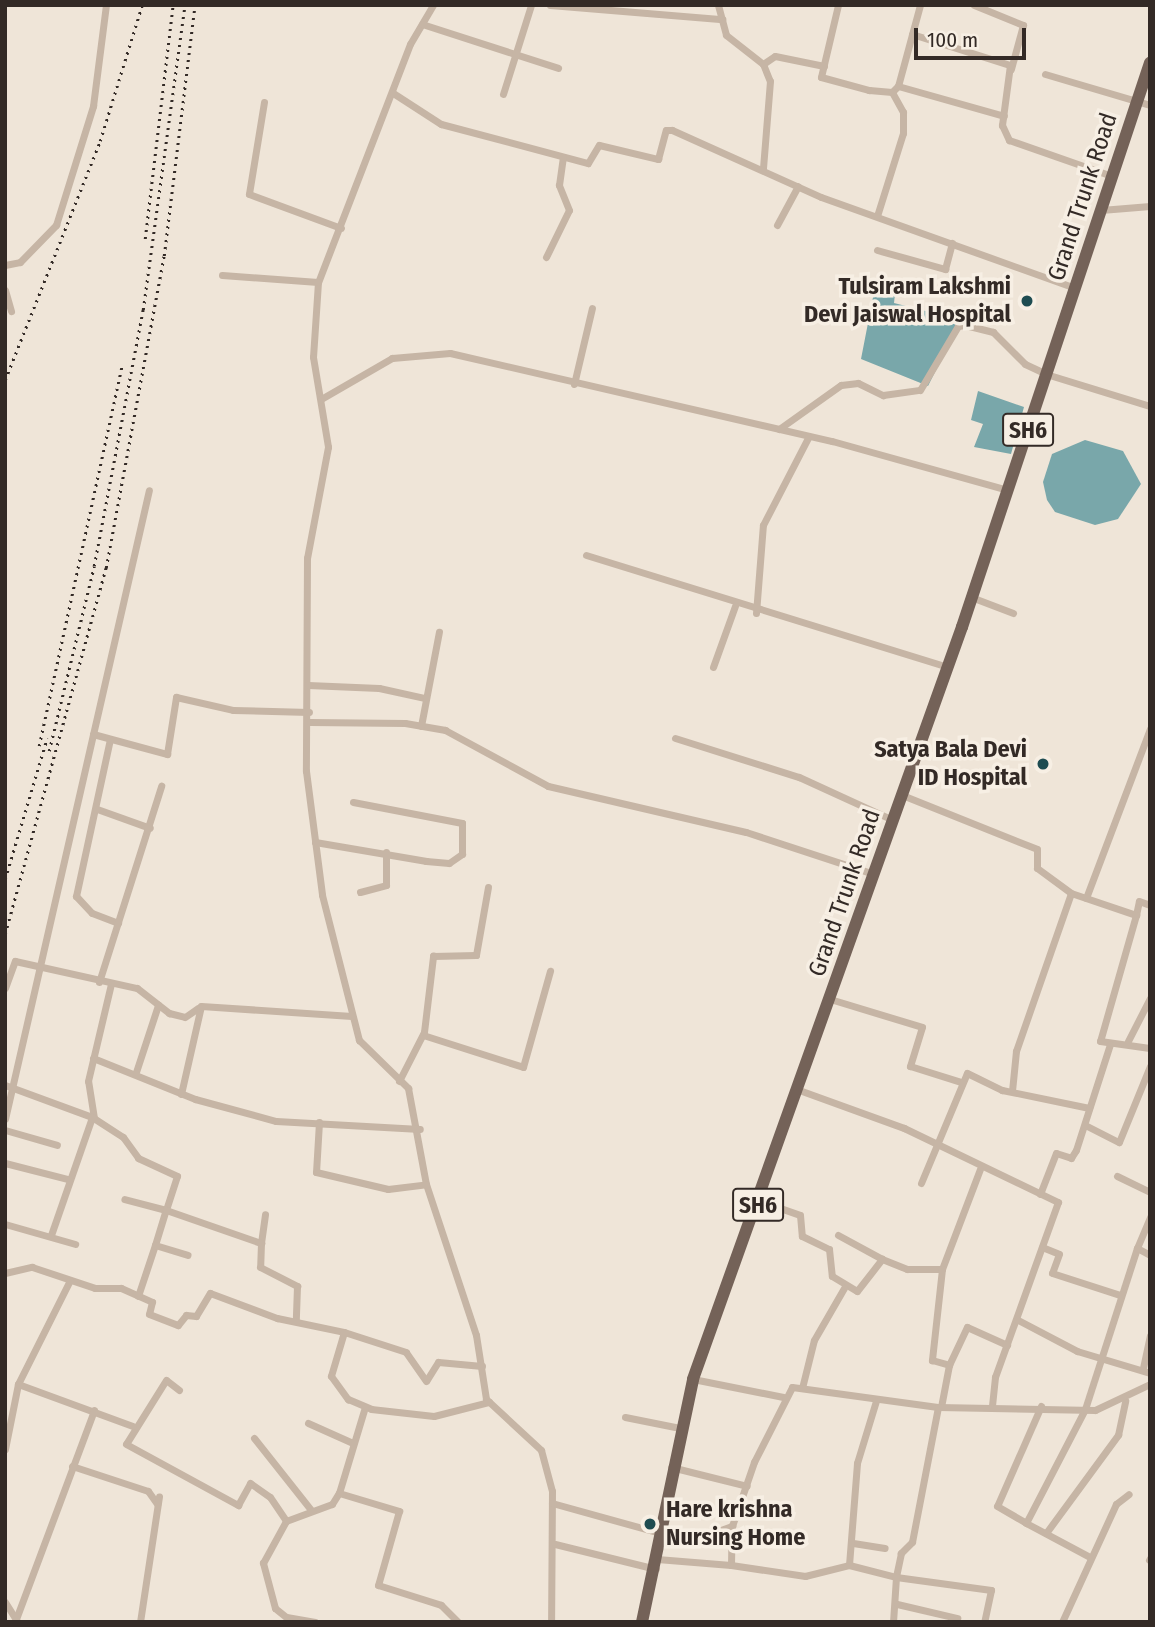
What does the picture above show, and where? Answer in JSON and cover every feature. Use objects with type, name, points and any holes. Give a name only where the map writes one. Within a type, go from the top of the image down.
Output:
[{"type":"main road","name":"Grand Trunk Road","points":[[642,1622],[657,1564],[671,1467],[693,1379],[760,1201],[947,667],[1112,176],[1143,103],[1150,62]]},
{"type":"street","points":[[5,265],[20,262],[56,225],[93,106],[106,5]]},
{"type":"street","points":[[433,5],[422,23],[318,282],[313,338],[328,447],[307,558],[310,722],[306,771],[315,842],[359,1040],[408,1088],[420,1129],[426,1184],[445,1224],[489,1402],[541,1450],[552,1503],[555,1544],[551,1622]]},
{"type":"street","points":[[503,94],[531,5]]},
{"type":"street","points":[[550,5],[722,19]]},
{"type":"street","points":[[718,5],[726,36],[763,64],[770,81],[764,168]]},
{"type":"street","points":[[838,5],[821,77],[895,89],[1004,116]]},
{"type":"street","points":[[877,216],[903,133],[904,111],[895,89],[920,5]]},
{"type":"street","points":[[974,5],[1001,9],[1023,25],[1011,69],[1004,116],[1009,140],[1112,176]]},
{"type":"street","points":[[422,23],[514,57],[558,68]]},
{"type":"street","points":[[912,34],[1011,69]]},
{"type":"street","points":[[763,64],[775,56],[824,66]]},
{"type":"street","points":[[1045,74],[1143,103]]},
{"type":"street","points":[[393,93],[441,124],[588,163],[599,145],[658,159],[672,130],[764,168],[798,186],[1075,288]]},
{"type":"street","points":[[264,102],[249,194],[341,228]]},
{"type":"street","points":[[546,257],[569,210],[559,185],[563,157]]},
{"type":"street","points":[[777,225],[798,186]]},
{"type":"street","points":[[1101,210],[1150,206]]},
{"type":"street","points":[[877,250],[945,270],[952,243]]},
{"type":"street","points":[[222,275],[318,282]]},
{"type":"street","points":[[5,290],[10,311]]},
{"type":"street","points":[[574,384],[592,308]]},
{"type":"street","points":[[779,429],[841,385],[858,383],[883,395],[920,390],[958,326],[993,332],[1025,364],[1046,374],[1150,406]]},
{"type":"street","points":[[321,399],[391,358],[450,353],[574,384],[809,436],[1008,490]]},
{"type":"street","points":[[756,613],[763,525],[809,436]]},
{"type":"street","points":[[5,1119],[9,1086],[40,968],[149,490]]},
{"type":"street","points":[[586,555],[756,613],[821,624],[947,667]]},
{"type":"street","points":[[971,597],[1013,613]]},
{"type":"street","points":[[713,667],[735,606]]},
{"type":"street","points":[[421,726],[424,698],[439,632]]},
{"type":"street","points":[[308,685],[379,688],[424,698]]},
{"type":"street","points":[[93,734],[167,754],[176,697],[233,710],[309,712]]},
{"type":"street","points":[[310,722],[421,726],[445,730],[548,786],[746,832],[874,874]]},
{"type":"street","points":[[1086,898],[1150,729]]},
{"type":"street","points":[[675,738],[799,778],[893,820]]},
{"type":"street","points":[[110,739],[97,809],[76,896],[92,914],[118,923]]},
{"type":"street","points":[[99,982],[150,828],[161,786]]},
{"type":"street","points":[[902,795],[1037,849],[1037,869],[1071,893],[1136,915]]},
{"type":"street","points":[[315,842],[449,863],[462,853],[462,823],[353,802]]},
{"type":"street","points":[[97,809],[150,828]]},
{"type":"street","points":[[360,892],[386,885],[386,852]]},
{"type":"street","points":[[398,1081],[423,1035],[433,956],[476,955],[488,887]]},
{"type":"street","points":[[1012,1091],[1022,1032],[1071,893]]},
{"type":"street","points":[[1150,905],[1139,901],[1100,1041],[1110,1044],[1128,1041],[1150,1048]]},
{"type":"street","points":[[5,988],[15,961],[111,985],[137,988],[158,1005],[185,1017],[201,1006],[352,1016]]},
{"type":"street","points":[[423,1035],[523,1067],[550,971]]},
{"type":"street","points":[[51,1235],[68,1179],[93,1118],[88,1081],[111,985]]},
{"type":"street","points":[[1128,1041],[1150,998]]},
{"type":"street","points":[[830,999],[922,1027],[910,1066],[961,1082]]},
{"type":"street","points":[[136,1072],[158,1005]]},
{"type":"street","points":[[181,1094],[201,1006]]},
{"type":"street","points":[[1040,1194],[1056,1153],[1071,1158],[1085,1125],[1110,1044]]},
{"type":"street","points":[[93,1058],[136,1072],[181,1094],[276,1121],[420,1129]]},
{"type":"street","points":[[1085,1125],[1119,1142],[1150,1066]]},
{"type":"street","points":[[921,1183],[967,1073],[1012,1091],[1089,1108]]},
{"type":"street","points":[[9,1086],[93,1118],[123,1137],[138,1158],[177,1176],[138,1296]]},
{"type":"street","points":[[799,1090],[937,1144],[980,1169],[1058,1202],[1007,1345],[992,1406]]},
{"type":"street","points":[[319,1122],[316,1172],[388,1189],[426,1184]]},
{"type":"street","points":[[5,1130],[57,1145]]},
{"type":"street","points":[[5,1163],[68,1179]]},
{"type":"street","points":[[949,1365],[932,1360],[942,1269],[980,1169]]},
{"type":"street","points":[[1117,1176],[1150,1192]]},
{"type":"street","points":[[124,1199],[261,1242]]},
{"type":"street","points":[[760,1201],[800,1215],[802,1236],[829,1249],[832,1276],[844,1288],[857,1291],[882,1259]]},
{"type":"street","points":[[265,1214],[260,1267],[297,1286],[296,1321]]},
{"type":"street","points":[[1026,1523],[1086,1409],[1099,1357],[1150,1217]]},
{"type":"street","points":[[5,1224],[75,1244]]},
{"type":"street","points":[[838,1235],[907,1269],[942,1269]]},
{"type":"street","points":[[155,1245],[187,1255]]},
{"type":"street","points":[[1042,1247],[1059,1254],[1052,1273],[1120,1295]]},
{"type":"street","points":[[1137,1248],[1150,1255]]},
{"type":"street","points":[[5,1273],[32,1267],[70,1280],[138,1296],[152,1302],[149,1314],[178,1325],[186,1315],[195,1316],[209,1293],[406,1352],[426,1381],[438,1362],[482,1366]]},
{"type":"street","points":[[5,1449],[18,1384],[70,1280]]},
{"type":"street","points":[[802,1388],[814,1340],[844,1288]]},
{"type":"street","points":[[1018,1320],[1099,1357],[1146,1371],[1150,1336]]},
{"type":"street","points":[[893,1622],[897,1604],[896,1577],[901,1553],[912,1542],[949,1365],[967,1327],[1007,1345]]},
{"type":"street","points":[[344,1332],[331,1376],[348,1399],[365,1407],[434,1416],[489,1402]]},
{"type":"street","points":[[693,1379],[783,1397]]},
{"type":"street","points":[[179,1390],[166,1380],[133,1426],[126,1444],[238,1505],[250,1483],[270,1497],[286,1521]]},
{"type":"street","points":[[18,1384],[72,1408],[74,1402],[133,1426]]},
{"type":"street","points":[[731,1565],[732,1526],[783,1397],[792,1387],[876,1401],[940,1407],[1041,1406],[1086,1409],[1125,1401],[1150,1384]]},
{"type":"street","points":[[849,1565],[853,1543],[857,1463],[876,1401]]},
{"type":"street","points":[[1046,1532],[1118,1435],[1125,1401]]},
{"type":"street","points":[[1041,1406],[997,1506],[1090,1557]]},
{"type":"street","points":[[315,1622],[286,1617],[265,1588],[263,1563],[286,1521],[332,1504],[338,1493],[365,1407]]},
{"type":"street","points":[[17,1621],[94,1410]]},
{"type":"street","points":[[625,1417],[680,1428]]},
{"type":"street","points":[[308,1423],[353,1443]]},
{"type":"street","points":[[254,1438],[311,1510]]},
{"type":"street","points":[[72,1466],[148,1491],[158,1500],[140,1622]]},
{"type":"street","points":[[671,1467],[747,1486]]},
{"type":"street","points":[[338,1493],[399,1511],[378,1585],[440,1605],[458,1622]]},
{"type":"street","points":[[1062,1622],[1090,1557],[1122,1495],[1129,1494]]},
{"type":"street","points":[[552,1503],[660,1533],[707,1535],[732,1526]]},
{"type":"street","points":[[853,1543],[885,1548]]},
{"type":"street","points":[[555,1544],[657,1564],[731,1565],[804,1576],[849,1565],[896,1577],[991,1590],[985,1622]]},
{"type":"street","points":[[5,1602],[17,1621]]},
{"type":"street","points":[[897,1604],[957,1618]]},
{"type":"water","points":[[875,287],[895,294],[894,303],[961,320],[928,386],[861,359]]},
{"type":"water","points":[[978,391],[1024,407],[1011,454],[974,447],[983,424],[971,420]]},
{"type":"water","points":[[1085,440],[1123,451],[1141,484],[1118,519],[1095,525],[1055,512],[1047,500],[1043,482],[1052,454]]},
{"type":"railway","points":[[5,380],[100,141],[142,5]]},
{"type":"railway","points":[[145,239],[173,5]]},
{"type":"railway","points":[[49,751],[94,566],[143,310],[185,5]]},
{"type":"railway","points":[[5,934],[106,568],[164,256],[195,5]]},
{"type":"railway","points":[[39,746],[122,366]]},
{"type":"railway","points":[[5,879],[47,738]]},
{"type":"place","name":"Tulsiram Lakshmi Devi Jaiswal Hospital","points":[[1027,301]]},
{"type":"place","name":"Satya Bala Devi ID Hospital","points":[[1043,764]]},
{"type":"place","name":"Hare krishna Nursing Home","points":[[650,1524]]}]
